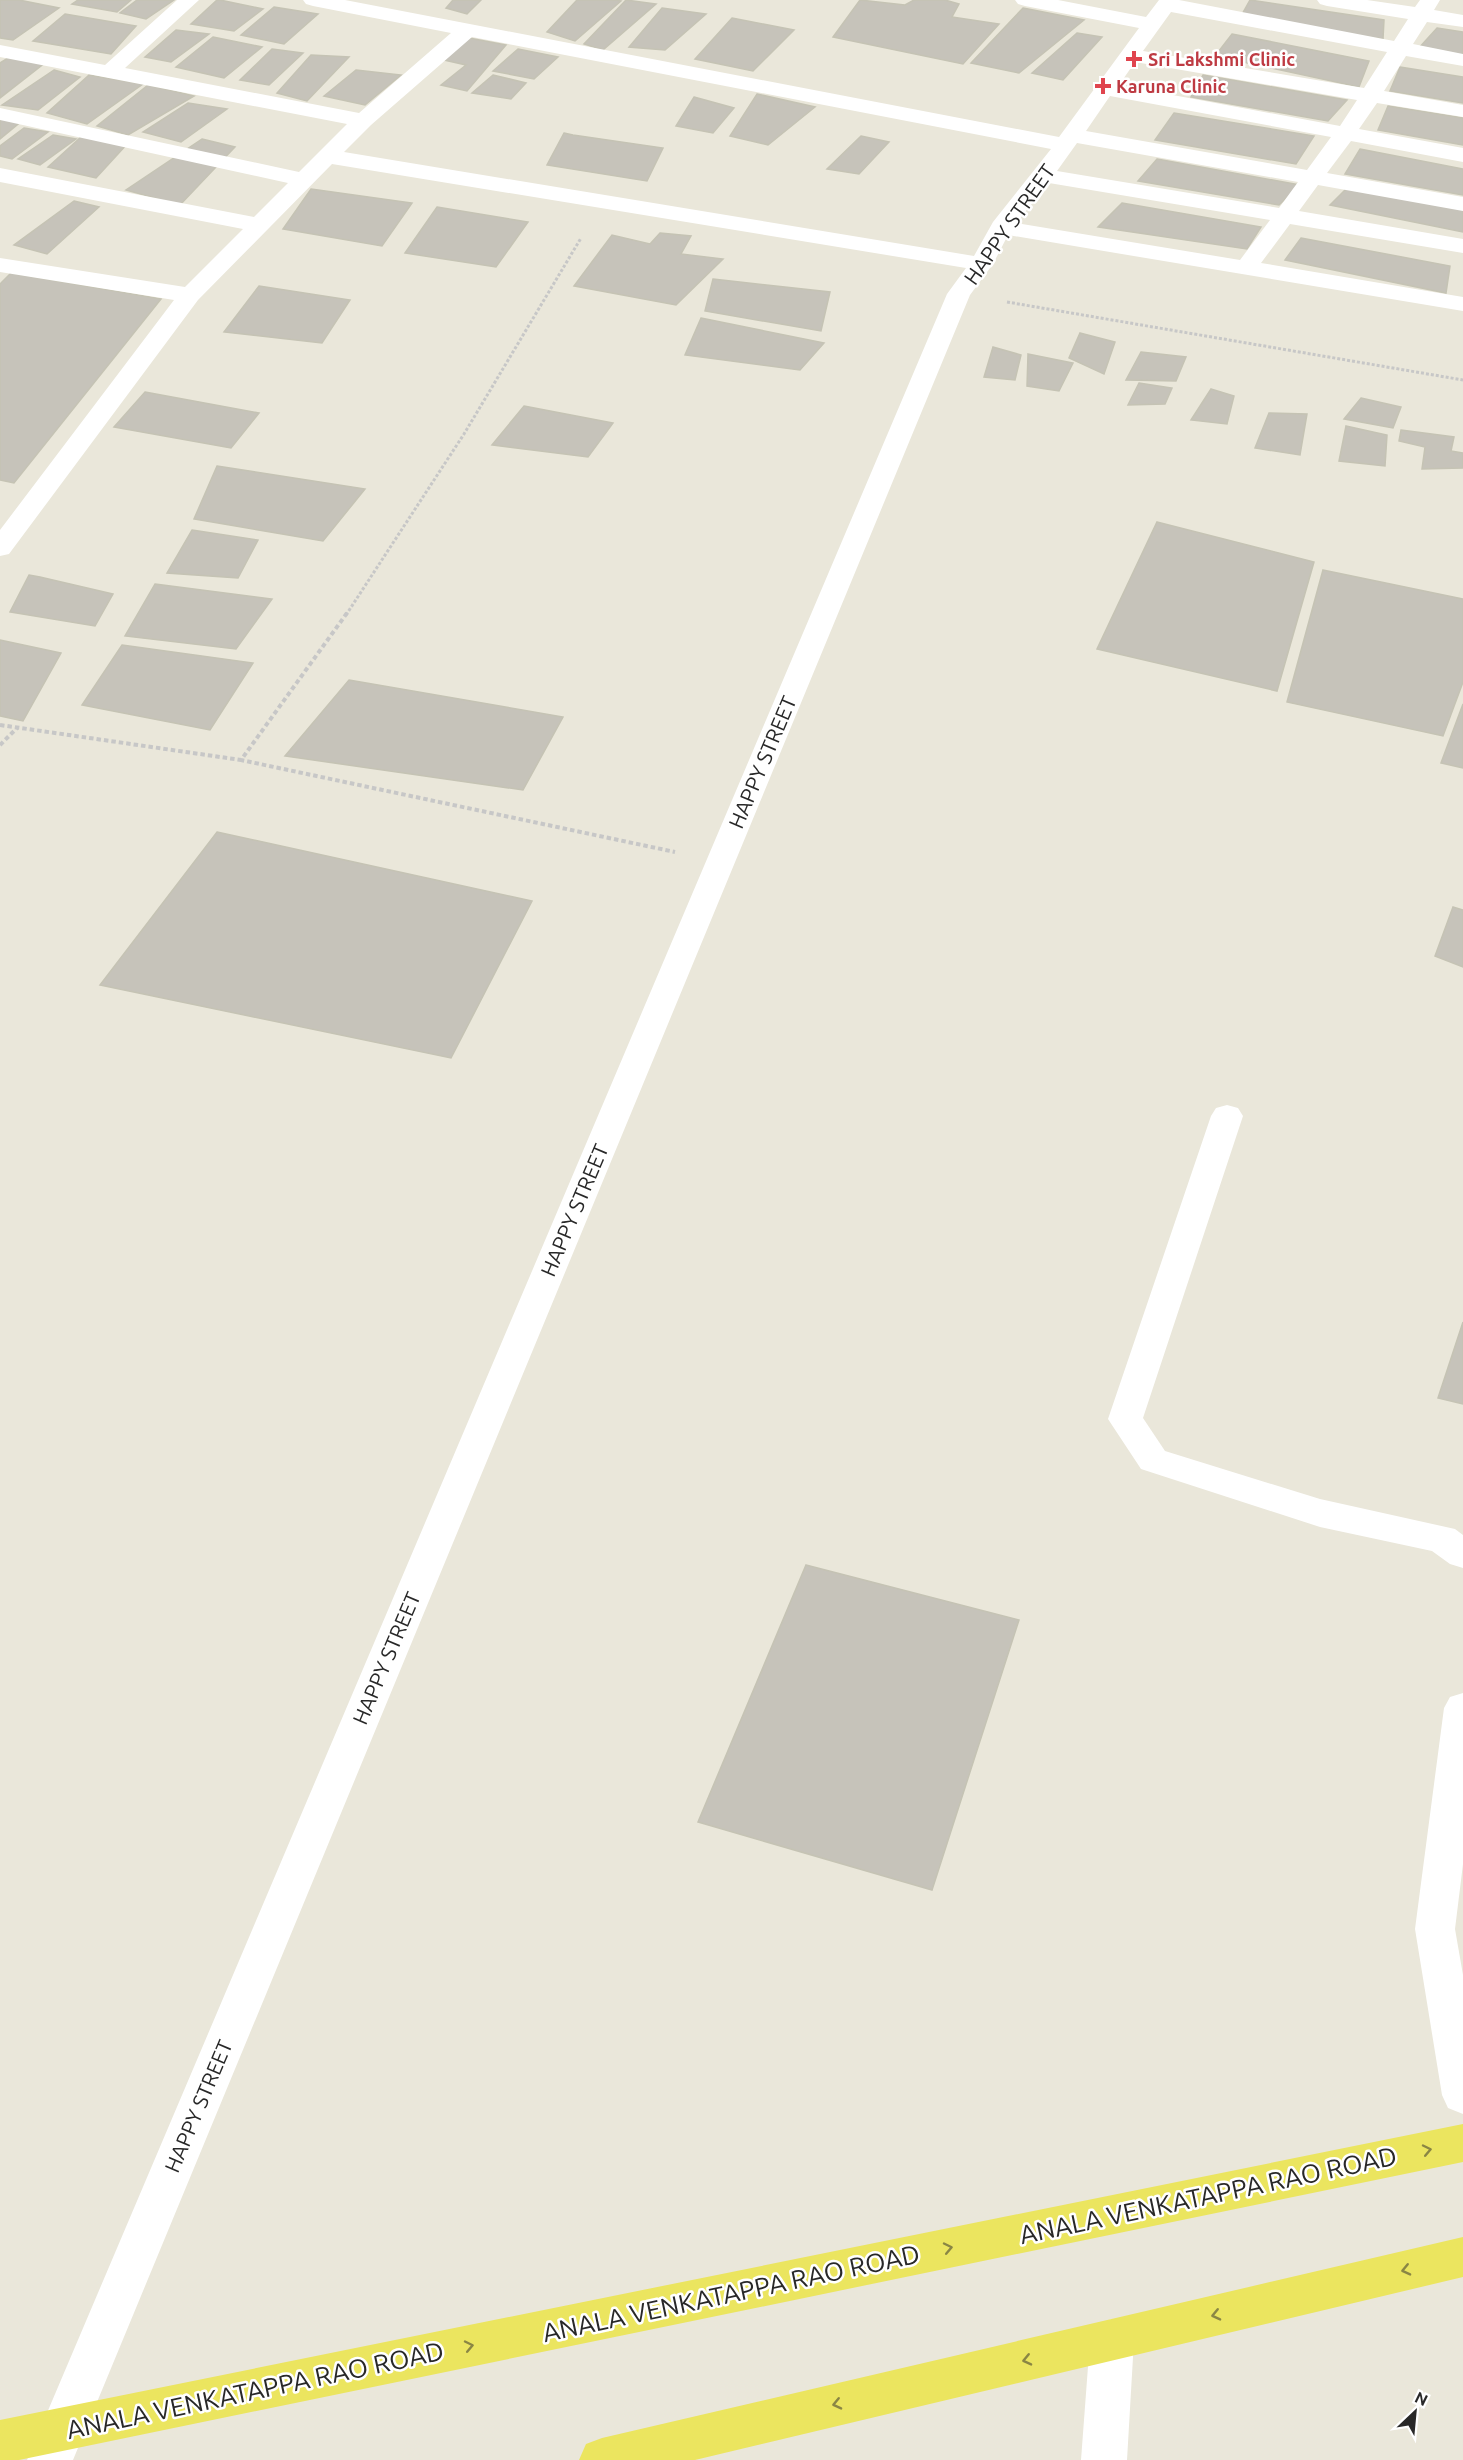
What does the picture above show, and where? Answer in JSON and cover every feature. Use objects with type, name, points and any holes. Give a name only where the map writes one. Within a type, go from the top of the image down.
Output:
[{"type":"main road","name":"ANALA VENKATAPPA RAO ROAD","points":[[0,2442],[56,2445],[1463,2143]]},
{"type":"main road","points":[[602,2460],[1463,2256]]},
{"type":"street","points":[[110,72],[189,0]]},
{"type":"street","points":[[313,0],[1068,140],[1463,204]]},
{"type":"street","points":[[1025,0],[1162,10],[1463,60]]},
{"type":"street","points":[[1327,0],[1426,8],[1463,21]]},
{"type":"street","points":[[1246,268],[1346,133],[1426,8]]},
{"type":"street","name":"HAPPY STREET","points":[[56,2445],[959,294],[981,264],[1001,227],[1043,175],[1162,10]]},
{"type":"street","points":[[0,548],[190,295],[363,120],[467,30]]},
{"type":"street","points":[[0,51],[363,120]]},
{"type":"street","points":[[1129,55],[1463,111]]},
{"type":"street","points":[[1104,89],[1463,154]]},
{"type":"street","points":[[0,114],[304,180]]},
{"type":"street","points":[[327,156],[981,264]]},
{"type":"street","points":[[0,175],[259,225]]},
{"type":"street","points":[[1043,175],[1463,246]]},
{"type":"street","points":[[1001,227],[1463,304]]},
{"type":"street","points":[[0,265],[190,295]]},
{"type":"street","points":[[1227,1116],[1125,1419],[1153,1460],[1320,1513],[1442,1539],[1463,1554]]},
{"type":"street","points":[[1463,1708],[1435,1929],[1463,2095]]},
{"type":"street","points":[[1104,2460],[1112,2340]]},
{"type":"path","points":[[242,760],[333,634],[464,434],[603,201]]},
{"type":"path","points":[[959,294],[1463,380]]},
{"type":"path","points":[[0,725],[242,760],[721,862]]},
{"type":"path","points":[[0,746],[18,727]]},
{"type":"building","points":[[0,0],[19,0],[59,8],[13,40],[0,38]]},
{"type":"building","points":[[78,0],[131,0],[117,12],[72,4]]},
{"type":"building","points":[[137,0],[174,0],[146,19],[120,13]]},
{"type":"building","points":[[217,0],[263,9],[234,31],[191,24]]},
{"type":"building","points":[[453,0],[481,0],[467,14],[446,8]]},
{"type":"building","points":[[577,0],[621,1],[575,41],[547,32]]},
{"type":"building","points":[[626,0],[656,4],[603,50],[584,44]]},
{"type":"building","points":[[860,0],[905,5],[914,0],[945,0],[959,4],[952,17],[999,24],[963,64],[833,37]]},
{"type":"building","points":[[1250,0],[1384,20],[1383,39],[1240,18]]},
{"type":"building","points":[[274,7],[318,14],[284,44],[241,35]]},
{"type":"building","points":[[662,8],[706,14],[665,50],[629,47]]},
{"type":"building","points":[[1023,8],[1084,20],[1019,73],[971,63]]},
{"type":"building","points":[[65,14],[136,26],[111,54],[33,41]]},
{"type":"building","points":[[732,18],[794,30],[753,71],[695,59]]},
{"type":"building","points":[[1437,28],[1463,32],[1463,57],[1418,49]]},
{"type":"building","points":[[176,30],[209,34],[171,62],[145,57]]},
{"type":"building","points":[[1077,33],[1102,37],[1063,80],[1032,73]]},
{"type":"building","points":[[1232,34],[1369,61],[1359,87],[1215,56]]},
{"type":"building","points":[[213,37],[262,47],[224,78],[176,67]]},
{"type":"building","points":[[469,38],[506,45],[467,91],[441,85],[466,65],[439,59]]},
{"type":"building","points":[[272,49],[303,53],[269,85],[240,80]]},
{"type":"building","points":[[518,49],[558,57],[534,79],[493,71]]},
{"type":"building","points":[[311,55],[349,57],[307,101],[277,93]]},
{"type":"building","points":[[8,58],[46,62],[0,98],[0,63]]},
{"type":"building","points":[[1400,67],[1463,77],[1463,103],[1390,91]]},
{"type":"building","points":[[54,70],[80,77],[38,110],[2,105]]},
{"type":"building","points":[[356,70],[401,75],[365,105],[324,96]]},
{"type":"building","points":[[89,75],[143,84],[87,124],[47,113]]},
{"type":"building","points":[[493,75],[526,83],[511,99],[472,93]]},
{"type":"building","points":[[1203,75],[1347,100],[1328,121],[1191,97]]},
{"type":"building","points":[[148,85],[194,96],[128,135],[97,126]]},
{"type":"building","points":[[757,94],[815,107],[768,145],[730,136]]},
{"type":"building","points":[[694,97],[734,108],[713,133],[676,126]]},
{"type":"building","points":[[188,103],[227,109],[181,142],[143,132]]},
{"type":"building","points":[[1388,106],[1463,118],[1463,145],[1378,130]]},
{"type":"building","points":[[1174,113],[1314,136],[1296,164],[1155,140]]},
{"type":"building","points":[[0,117],[23,120],[0,139]]},
{"type":"building","points":[[24,128],[48,132],[12,159],[0,156],[0,146]]},
{"type":"building","points":[[564,133],[663,148],[647,181],[547,165]]},
{"type":"building","points":[[53,135],[76,139],[40,165],[18,159]]},
{"type":"building","points":[[82,136],[128,143],[96,178],[48,167]]},
{"type":"building","points":[[861,136],[889,142],[859,174],[827,169]]},
{"type":"building","points":[[202,139],[235,147],[180,205],[126,190]]},
{"type":"building","points":[[1360,149],[1463,169],[1463,195],[1345,174]]},
{"type":"building","points":[[1157,159],[1300,185],[1279,205],[1138,181]]},
{"type":"building","points":[[1350,185],[1463,205],[1463,232],[1330,205]]},
{"type":"building","points":[[311,189],[412,203],[382,246],[283,229]]},
{"type":"building","points":[[74,201],[99,207],[47,254],[14,245]]},
{"type":"building","points":[[1122,203],[1261,227],[1247,249],[1098,227]]},
{"type":"building","points":[[437,207],[528,222],[496,267],[405,253]]},
{"type":"building","points":[[660,233],[691,236],[681,254],[723,259],[676,305],[574,286],[612,235],[650,244]]},
{"type":"building","points":[[1301,238],[1450,266],[1446,293],[1285,260]]},
{"type":"building","points":[[11,273],[161,299],[14,483],[0,480],[0,284]]},
{"type":"building","points":[[713,279],[830,292],[821,331],[705,311]]},
{"type":"building","points":[[259,286],[350,300],[322,343],[224,332]]},
{"type":"building","points":[[701,318],[824,343],[800,370],[685,355]]},
{"type":"building","points":[[1080,333],[1115,342],[1104,374],[1069,358]]},
{"type":"building","points":[[993,347],[1021,355],[1015,380],[984,377]]},
{"type":"building","points":[[1141,352],[1186,357],[1176,381],[1126,380]]},
{"type":"building","points":[[1028,354],[1073,363],[1059,391],[1027,386]]},
{"type":"building","points":[[1139,383],[1172,388],[1165,404],[1128,405]]},
{"type":"building","points":[[1211,389],[1234,396],[1227,424],[1191,420]]},
{"type":"building","points":[[145,392],[259,413],[231,448],[114,427]]},
{"type":"building","points":[[1361,398],[1401,407],[1393,428],[1344,419]]},
{"type":"building","points":[[524,406],[613,423],[588,457],[492,445]]},
{"type":"building","points":[[1269,413],[1307,414],[1300,455],[1255,448]]},
{"type":"building","points":[[1346,426],[1387,435],[1385,466],[1339,461]]},
{"type":"building","points":[[1401,430],[1454,437],[1451,451],[1463,453],[1463,468],[1422,469],[1425,447],[1399,441]]},
{"type":"building","points":[[217,466],[365,489],[323,541],[194,519]]},
{"type":"building","points":[[1157,522],[1314,562],[1277,691],[1097,649]]},
{"type":"building","points":[[192,530],[258,540],[238,578],[167,573]]},
{"type":"building","points":[[1323,570],[1463,599],[1463,682],[1443,736],[1287,702]]},
{"type":"building","points":[[29,575],[113,594],[95,626],[10,612]]},
{"type":"building","points":[[155,584],[272,599],[236,649],[125,636]]},
{"type":"building","points":[[0,640],[61,653],[23,721],[0,716]]},
{"type":"building","points":[[122,645],[253,663],[210,730],[82,705]]},
{"type":"building","points":[[349,680],[563,717],[523,790],[285,756]]},
{"type":"building","points":[[1463,704],[1463,768],[1441,763]]},
{"type":"building","points":[[217,832],[532,901],[451,1058],[100,985]]},
{"type":"building","points":[[1453,907],[1463,910],[1463,967],[1435,956]]},
{"type":"building","points":[[1463,1322],[1463,1404],[1438,1398]]},
{"type":"building","points":[[806,1565],[1019,1620],[932,1890],[698,1822]]},
{"type":"place","name":"Sri Lakshmi Clinic","points":[[1134,59]]},
{"type":"place","name":"Karuna Clinic","points":[[1103,86]]}]
